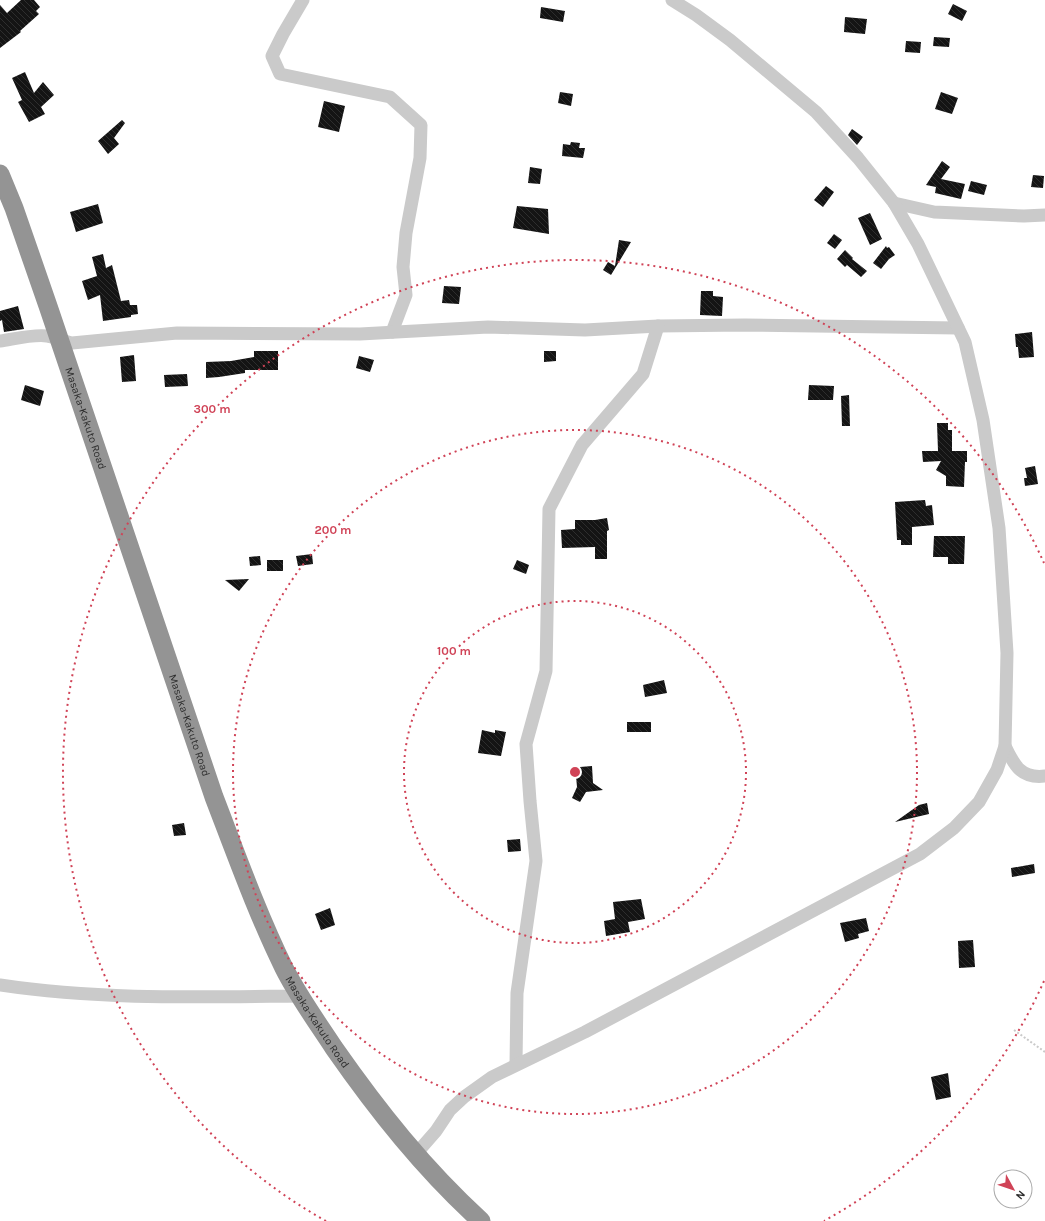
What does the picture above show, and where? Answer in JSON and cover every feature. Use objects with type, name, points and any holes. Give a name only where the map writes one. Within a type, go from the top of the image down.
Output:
[{"type":"highway","name":"Masaka-Kakuto Road","points":[[0,174],[14,208],[60,340],[214,797],[284,969],[300,996],[372,1101],[415,1155],[481,1221]]},
{"type":"street","points":[[303,0],[272,56],[280,74],[390,97],[421,125],[420,158],[406,233],[403,267],[406,295],[392,332]]},
{"type":"street","points":[[415,1155],[436,1131],[450,1110],[464,1097],[492,1077],[592,1028],[920,854],[954,828],[979,802],[997,770],[1005,746],[1007,653],[999,528],[983,420],[965,342],[918,244],[894,204],[858,158],[816,112],[730,40],[696,15],[672,0]]},
{"type":"street","points":[[894,204],[934,212],[1024,216],[1045,215]]},
{"type":"street","points":[[0,341],[41,336],[49,336],[72,342],[177,333],[360,334],[488,327],[585,330],[658,326],[753,325],[958,328]]},
{"type":"street","points":[[516,1064],[517,993],[536,861],[526,744],[546,671],[549,509],[582,445],[643,374],[658,326]]},
{"type":"street","points":[[1005,746],[1017,768],[1027,774],[1045,776]]},
{"type":"street","points":[[0,985],[20,988],[136,996],[300,996]]},
{"type":"path","points":[[1014,1030],[1045,1052]]},
{"type":"building","points":[[21,0],[34,0],[40,7],[36,11],[39,14],[20,31],[21,32],[0,48],[0,5],[7,13]]},
{"type":"building","points":[[953,4],[967,11],[962,21],[948,14]]},
{"type":"building","points":[[541,7],[565,11],[563,22],[540,18]]},
{"type":"building","points":[[845,17],[867,19],[865,34],[844,32]]},
{"type":"building","points":[[934,37],[950,38],[949,47],[933,46]]},
{"type":"building","points":[[906,41],[921,42],[920,53],[905,52]]},
{"type":"building","points":[[25,72],[34,93],[43,82],[54,95],[41,107],[45,114],[29,122],[18,102],[22,100],[12,78]]},
{"type":"building","points":[[560,92],[573,94],[571,106],[558,103]]},
{"type":"building","points":[[941,92],[958,98],[952,114],[935,109]]},
{"type":"building","points":[[324,101],[345,106],[339,132],[318,127]]},
{"type":"building","points":[[122,120],[125,123],[114,138],[119,144],[108,154],[98,141]]},
{"type":"building","points":[[852,129],[863,137],[857,145],[848,135]]},
{"type":"building","points":[[571,142],[580,143],[579,148],[585,148],[583,158],[562,156],[563,144],[570,145]]},
{"type":"building","points":[[942,161],[950,167],[941,179],[965,184],[961,199],[935,193],[936,187],[926,185]]},
{"type":"building","points":[[530,167],[542,169],[540,184],[528,183]]},
{"type":"building","points":[[1033,175],[1044,176],[1043,188],[1031,187]]},
{"type":"building","points":[[971,181],[987,185],[984,195],[968,191]]},
{"type":"building","points":[[826,186],[834,192],[823,207],[814,200]]},
{"type":"building","points":[[98,204],[103,223],[76,232],[70,212]]},
{"type":"building","points":[[517,206],[548,209],[549,234],[513,228]]},
{"type":"building","points":[[870,213],[882,239],[870,245],[858,218]]},
{"type":"building","points":[[834,234],[842,240],[835,249],[827,243]]},
{"type":"building","points":[[619,240],[631,242],[611,275],[603,270],[608,262],[615,266]]},
{"type":"building","points":[[886,246],[887,248],[889,247],[895,255],[889,259],[881,269],[873,263]]},
{"type":"building","points":[[845,250],[853,258],[852,259],[867,271],[861,277],[847,265],[845,267],[837,259]]},
{"type":"building","points":[[103,254],[106,268],[112,265],[121,301],[129,300],[130,305],[137,305],[138,314],[131,315],[131,317],[103,321],[100,295],[88,300],[82,281],[97,276],[92,257]]},
{"type":"building","points":[[444,286],[461,287],[459,304],[442,303]]},
{"type":"building","points":[[701,291],[713,291],[713,296],[723,297],[722,316],[700,315]]},
{"type":"building","points":[[18,306],[24,329],[4,332],[2,320],[0,321],[0,311]]},
{"type":"building","points":[[1032,332],[1034,357],[1019,358],[1015,334]]},
{"type":"building","points":[[254,351],[278,351],[278,370],[245,370],[245,373],[206,378],[206,362],[231,361],[254,357]]},
{"type":"building","points":[[544,351],[556,351],[556,361],[544,362]]},
{"type":"building","points":[[134,355],[136,381],[122,382],[120,357]]},
{"type":"building","points":[[359,356],[374,360],[370,372],[356,368]]},
{"type":"building","points":[[187,374],[188,386],[165,387],[164,375]]},
{"type":"building","points":[[25,385],[44,391],[40,406],[21,400]]},
{"type":"building","points":[[809,385],[834,386],[833,400],[808,400]]},
{"type":"building","points":[[849,395],[850,426],[842,426],[841,396]]},
{"type":"building","points":[[937,423],[948,423],[948,430],[952,430],[952,451],[967,451],[964,487],[946,486],[946,476],[936,470],[941,461],[923,462],[922,451],[938,451]]},
{"type":"building","points":[[1035,466],[1038,484],[1025,486],[1024,478],[1027,478],[1025,468]]},
{"type":"building","points":[[925,500],[926,506],[932,505],[934,525],[912,527],[912,545],[901,545],[901,540],[897,540],[895,502]]},
{"type":"building","points":[[607,518],[609,530],[607,531],[607,559],[595,559],[595,547],[562,548],[561,530],[575,529],[575,520],[595,520]]},
{"type":"building","points":[[934,536],[965,536],[964,564],[948,564],[948,557],[933,557]]},
{"type":"building","points":[[312,554],[313,564],[298,566],[296,556]]},
{"type":"building","points":[[260,556],[261,565],[250,566],[249,557]]},
{"type":"building","points":[[267,560],[283,560],[283,571],[267,571]]},
{"type":"building","points":[[517,560],[529,565],[526,574],[513,569]]},
{"type":"building","points":[[249,579],[239,591],[225,580]]},
{"type":"building","points":[[664,680],[667,693],[645,697],[643,685]]},
{"type":"building","points":[[627,722],[651,722],[651,732],[627,732]]},
{"type":"building","points":[[482,730],[495,733],[495,730],[506,732],[501,756],[478,753]]},
{"type":"building","points":[[592,766],[593,783],[603,790],[586,792],[580,802],[572,798],[577,787],[576,776],[580,776],[580,767]]},
{"type":"building","points":[[927,803],[929,814],[895,822],[919,805]]},
{"type":"building","points":[[184,823],[186,835],[174,836],[172,825]]},
{"type":"building","points":[[520,839],[521,851],[508,852],[507,840]]},
{"type":"building","points":[[1034,864],[1035,873],[1012,877],[1011,868]]},
{"type":"building","points":[[641,899],[645,919],[628,922],[630,932],[606,936],[604,921],[615,919],[613,902]]},
{"type":"building","points":[[330,908],[335,925],[321,930],[315,914]]},
{"type":"building","points":[[866,918],[869,931],[858,934],[859,938],[845,942],[840,923]]},
{"type":"building","points":[[973,940],[975,967],[959,968],[958,941]]},
{"type":"building","points":[[948,1073],[951,1097],[936,1100],[931,1077]]}]
